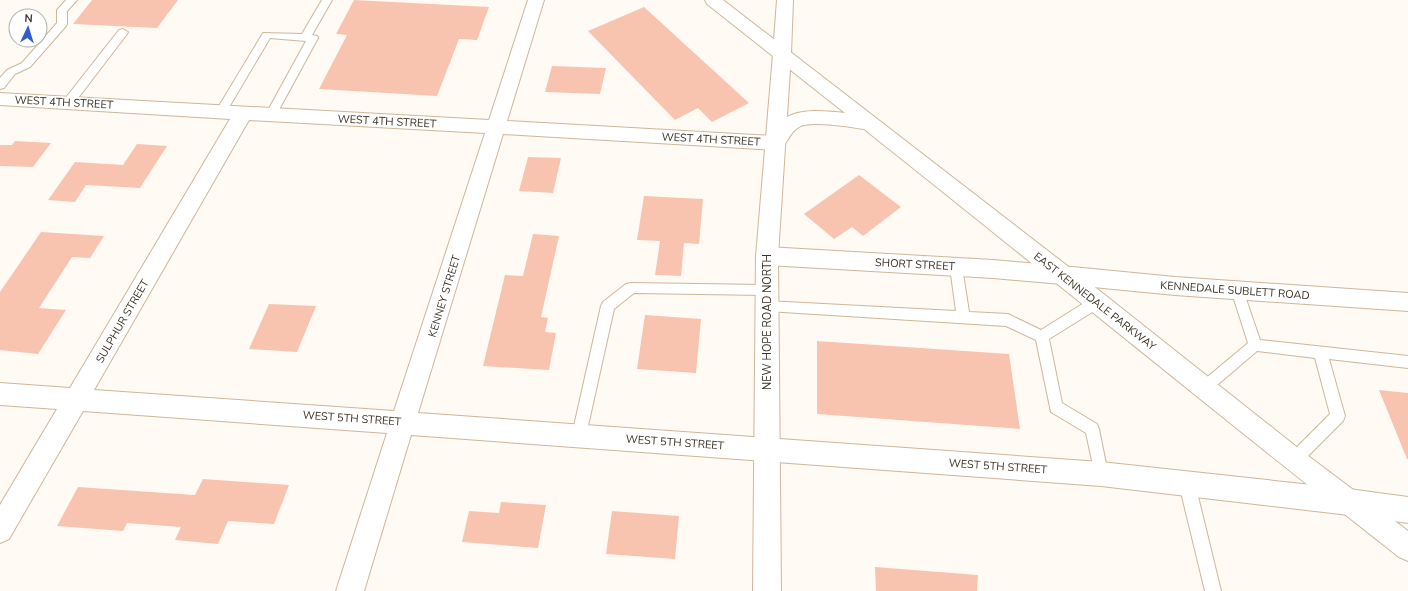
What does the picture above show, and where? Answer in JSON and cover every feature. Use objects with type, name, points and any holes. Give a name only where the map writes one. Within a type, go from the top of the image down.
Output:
[{"type":"street","name":"KENNEY STREET","points":[[350,591],[536,0]]},
{"type":"street","name":"EAST KENNEDALE PARKWAY","points":[[713,0],[1097,302],[1294,460],[1408,548]]},
{"type":"street","name":"NEW HOPE ROAD NORTH","points":[[767,591],[767,256],[785,0]]},
{"type":"street","name":"WEST 4TH STREET","points":[[0,99],[775,143]]},
{"type":"street","name":"SULPHUR STREET","points":[[0,530],[243,113]]},
{"type":"street","points":[[775,143],[792,122],[809,118],[829,118],[870,123]]},
{"type":"street","name":"SHORT STREET","points":[[767,256],[1062,275]]},
{"type":"street","name":"KENNEDALE SUBLETT ROAD","points":[[1062,275],[1175,286],[1408,302]]},
{"type":"street","name":"WEST 5TH STREET","points":[[0,394],[404,422],[1101,474],[1408,510]]},
{"type":"lane","points":[[0,85],[11,72],[26,65],[62,24],[62,10],[72,0]]},
{"type":"lane","points":[[305,38],[327,0]]},
{"type":"lane","points":[[68,103],[123,32]]},
{"type":"lane","points":[[221,111],[267,35],[313,38],[271,114]]},
{"type":"lane","points":[[956,267],[963,316]]},
{"type":"lane","points":[[579,435],[608,306],[631,288],[767,298],[1008,320],[1042,337]]},
{"type":"lane","points":[[1237,290],[1255,345]]},
{"type":"lane","points":[[1042,337],[1097,302]]},
{"type":"lane","points":[[1042,337],[1056,407],[1092,429],[1101,474]]},
{"type":"lane","points":[[1204,388],[1255,345],[1408,362]]},
{"type":"lane","points":[[1294,460],[1338,416],[1320,352]]},
{"type":"lane","points":[[1187,484],[1213,591]]},
{"type":"building","points":[[92,0],[178,0],[157,28],[73,24]]},
{"type":"building","points":[[354,0],[489,7],[477,40],[459,39],[437,96],[319,89],[347,35],[336,34]]},
{"type":"building","points":[[644,7],[749,103],[712,122],[698,108],[675,120],[588,31]]},
{"type":"building","points":[[552,66],[606,68],[600,94],[545,92]]},
{"type":"building","points":[[15,141],[51,143],[33,167],[0,166],[0,145],[12,145]]},
{"type":"building","points":[[137,144],[167,146],[140,188],[86,185],[75,202],[48,200],[75,162],[123,165]]},
{"type":"building","points":[[528,157],[561,158],[553,193],[519,191]]},
{"type":"building","points":[[859,175],[901,207],[863,236],[852,227],[834,239],[804,214]]},
{"type":"building","points":[[644,196],[703,199],[699,244],[684,243],[681,276],[655,275],[660,241],[637,240]]},
{"type":"building","points":[[41,232],[104,236],[90,258],[72,257],[39,308],[66,310],[38,354],[0,350],[0,292]]},
{"type":"building","points":[[533,234],[559,236],[541,317],[548,318],[545,332],[556,333],[549,370],[483,366],[505,275],[523,276]]},
{"type":"building","points":[[269,304],[316,306],[297,352],[249,349]]},
{"type":"building","points":[[645,315],[701,319],[696,373],[637,369]]},
{"type":"building","points":[[817,341],[1009,354],[1020,429],[817,414]]},
{"type":"building","points":[[1379,390],[1408,393],[1408,459],[1407,459]]},
{"type":"building","points":[[203,479],[289,485],[274,524],[228,521],[218,544],[175,540],[181,527],[127,523],[123,531],[57,526],[78,487],[195,495]]},
{"type":"building","points":[[501,502],[546,505],[538,548],[462,542],[469,511],[499,513]]},
{"type":"building","points":[[612,511],[679,516],[675,559],[606,554]]},
{"type":"building","points":[[875,567],[978,575],[977,591],[876,591]]}]
